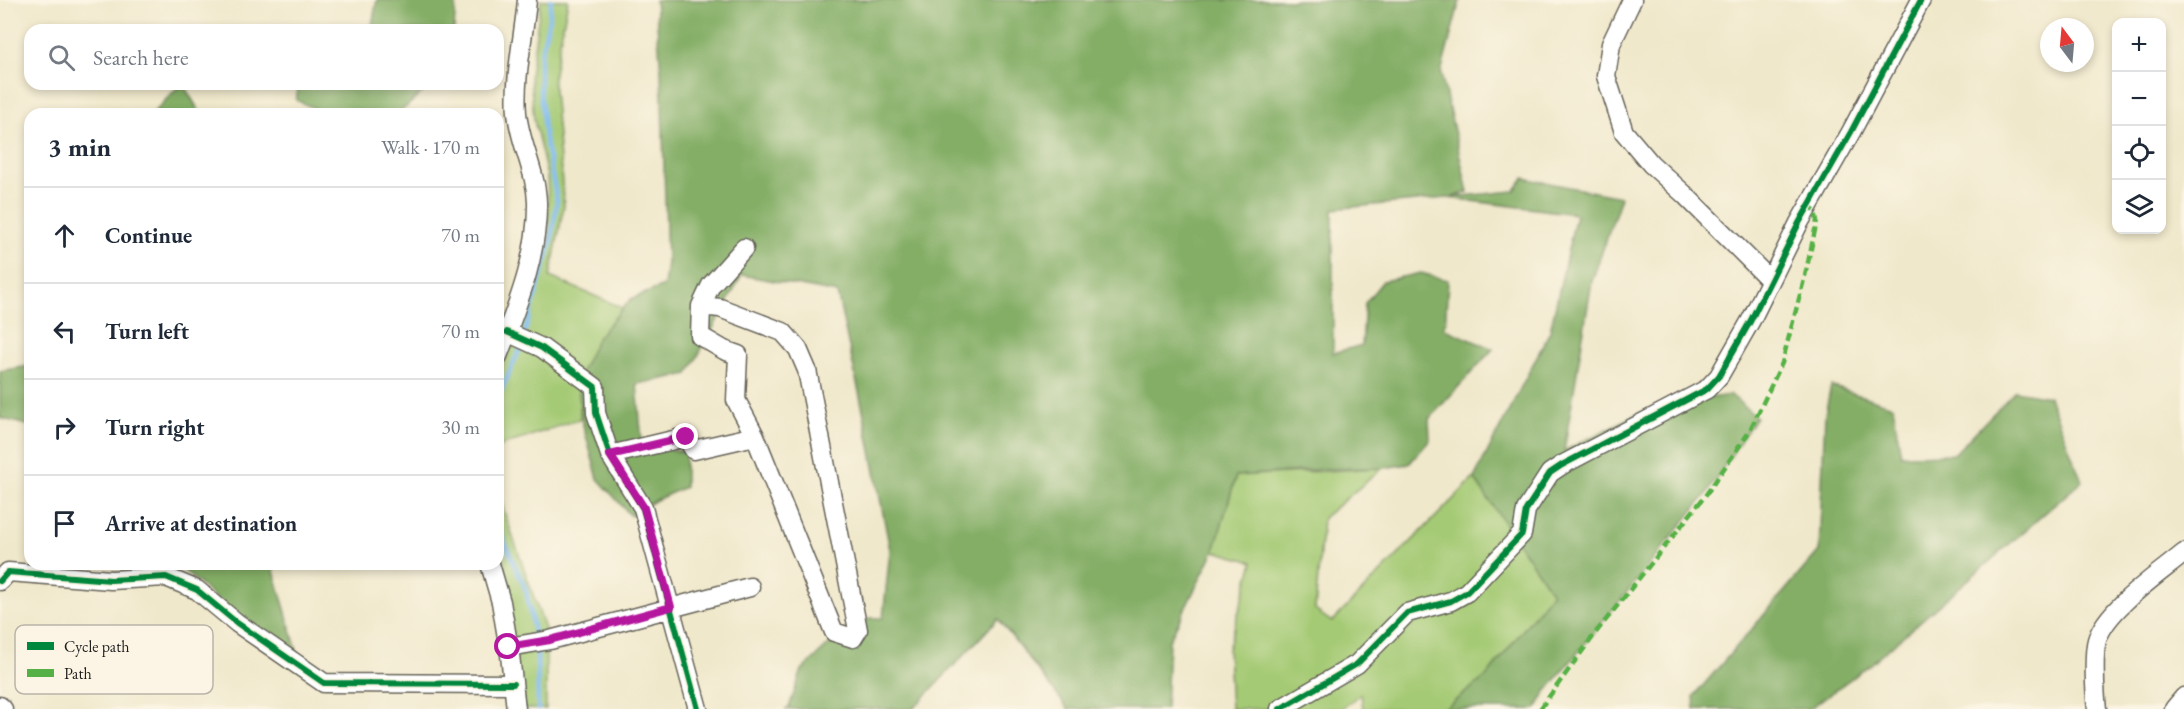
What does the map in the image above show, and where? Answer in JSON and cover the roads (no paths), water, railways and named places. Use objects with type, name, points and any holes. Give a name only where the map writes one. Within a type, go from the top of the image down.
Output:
[{"type":"street","points":[[504,340],[529,268],[537,204],[536,184],[517,115],[516,90],[527,0]]},
{"type":"street","points":[[1632,0],[1611,44],[1606,76],[1624,132],[1651,164],[1770,280]]},
{"type":"street","points":[[1280,709],[1357,664],[1407,613],[1451,601],[1467,592],[1522,534],[1526,510],[1550,473],[1707,388],[1724,366],[1751,320],[1770,280],[1921,0]]},
{"type":"street","points":[[701,306],[720,308],[783,332],[798,349],[807,370],[856,619],[858,630],[853,638],[834,632],[755,436],[736,400],[738,355],[700,336],[701,306],[711,285],[744,248]]},
{"type":"street","points":[[507,332],[542,348],[595,387],[596,413],[610,455],[644,508],[698,709]]},
{"type":"street","points":[[610,455],[686,437],[694,450],[755,436]]},
{"type":"street","points":[[2097,709],[2096,642],[2101,629],[2111,614],[2184,553]]},
{"type":"street","points":[[492,570],[501,602],[516,709]]},
{"type":"street","points":[[0,581],[8,572],[111,580],[166,577],[197,590],[237,623],[324,683],[513,684]]},
{"type":"street","points":[[508,647],[550,640],[750,587]]},
{"type":"street","points":[[2174,709],[2184,697]]},
{"type":"waterway","points":[[524,335],[551,243],[557,201],[545,139],[540,91],[540,58],[551,0]]},
{"type":"waterway","points":[[504,384],[522,344]]},
{"type":"waterway","points":[[504,540],[526,590],[535,638]]},
{"type":"waterway","points":[[537,646],[538,709]]}]
